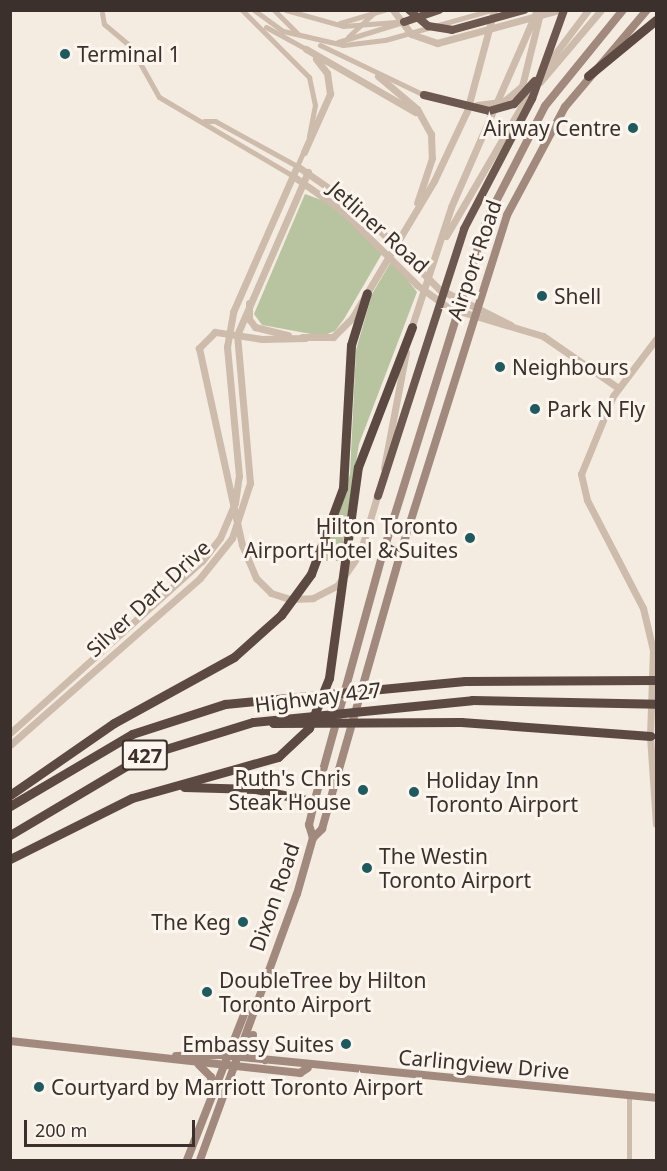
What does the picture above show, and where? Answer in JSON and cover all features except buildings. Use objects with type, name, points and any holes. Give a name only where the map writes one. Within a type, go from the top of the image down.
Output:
[{"type":"highway","points":[[409,10],[423,23],[444,30],[524,10]]},
{"type":"highway","points":[[404,22],[439,10]]},
{"type":"highway","points":[[378,496],[472,210],[525,113],[562,10]]},
{"type":"highway","points":[[588,76],[657,20]]},
{"type":"highway","points":[[424,95],[469,110],[499,110],[527,92],[545,62]]},
{"type":"highway","points":[[10,795],[114,723],[234,657],[281,615],[311,574],[343,488],[351,345],[367,293]]},
{"type":"highway","points":[[10,859],[132,798],[278,758],[322,708],[358,467],[412,327]]},
{"type":"highway","points":[[385,546],[400,555]]},
{"type":"highway","name":"Highway 427","points":[[10,806],[96,752],[154,725],[204,709],[305,693],[381,686],[657,680]]},
{"type":"highway","name":"Highway 427","points":[[10,835],[143,756],[253,722],[298,719],[371,708],[519,699],[657,704]]},
{"type":"highway","points":[[298,719],[461,722],[650,736]]},
{"type":"highway","points":[[176,787],[256,789],[328,805]]},
{"type":"main road","name":"Airport Road","points":[[385,546],[487,219],[524,141],[571,69],[623,10]]},
{"type":"main road","name":"Airport Road","points":[[400,555],[476,306],[519,189],[588,76],[646,10]]},
{"type":"main road","name":"Dixon Road","points":[[313,837],[309,825],[314,803],[385,546]]},
{"type":"main road","name":"Dixon Road","points":[[200,1161],[254,1024],[256,1003],[313,837],[322,829],[400,555]]},
{"type":"main road","name":"Dixon Road","points":[[187,1161],[245,1012],[256,1003]]},
{"type":"main road","points":[[254,1024],[252,1045],[266,1060]]},
{"type":"main road","name":"Carlingview Drive","points":[[10,1041],[176,1056],[227,1056],[308,1068],[657,1098]]},
{"type":"main road","name":"Carlingview Drive","points":[[176,1056],[195,1063],[223,1066],[300,1073],[308,1068]]},
{"type":"main road","points":[[195,1063],[210,1076],[212,1092]]},
{"type":"street","points":[[254,10],[260,17]]},
{"type":"street","points":[[274,10],[300,35]]},
{"type":"street","points":[[286,10],[301,17],[351,27],[404,22]]},
{"type":"street","points":[[311,40],[353,36],[377,10]]},
{"type":"street","points":[[317,21],[361,20],[384,10]]},
{"type":"street","points":[[393,10],[411,34],[437,43],[562,10]]},
{"type":"street","points":[[245,12],[311,40],[364,44],[492,10],[476,84],[458,134],[367,293],[337,335],[262,339],[229,333],[208,333],[199,348],[242,545],[256,578],[271,593],[303,600],[325,593],[347,576],[366,538],[378,496],[412,327],[436,257],[501,87],[539,10]]},
{"type":"street","points":[[245,12],[300,35],[378,76],[424,95],[484,106],[510,97],[528,74],[539,10]]},
{"type":"street","points":[[436,257],[520,107],[588,10]]},
{"type":"street","points":[[520,107],[601,10]]},
{"type":"street","points":[[245,12],[266,27],[405,105],[428,126]]},
{"type":"street","points":[[245,12],[298,63],[313,87],[314,113],[304,152]]},
{"type":"street","name":"Jetliner Road","points":[[102,13],[104,24],[130,47],[159,97],[204,121],[215,134],[303,182],[340,209],[417,285],[457,311],[473,317],[512,325]]},
{"type":"street","points":[[266,27],[319,43],[357,38],[404,22]]},
{"type":"street","points":[[297,166],[330,94],[327,73],[306,49]]},
{"type":"street","points":[[378,76],[428,126],[432,158],[412,216]]},
{"type":"street","name":"Jetliner Road","points":[[204,121],[215,121],[308,172],[347,199],[439,289],[512,325]]},
{"type":"street","name":"Silver Dart Drive","points":[[10,733],[202,561],[230,517],[239,476],[229,333],[238,294],[297,166]]},
{"type":"street","name":"Silver Dart Drive","points":[[10,745],[200,578],[239,524],[250,458],[237,335],[250,296],[308,172]]},
{"type":"street","points":[[340,209],[347,199]]},
{"type":"street","points":[[250,296],[248,313],[255,327],[305,338]]},
{"type":"street","points":[[512,325],[554,341],[617,387]]},
{"type":"street","points":[[657,339],[617,387],[583,462],[582,486],[643,608],[655,650],[650,736],[657,824]]},
{"type":"street","points":[[94,658],[100,665]]},
{"type":"street","points":[[629,1096],[630,1161]]},
{"type":"green space","points":[[305,194],[327,202],[383,252],[344,319],[335,331],[322,336],[262,325],[254,314]]},
{"type":"green space","points":[[392,260],[417,292],[359,444],[340,561],[322,561],[350,474],[356,350],[372,294]]},
{"type":"place","name":"Terminal 1","points":[[65,54]]},
{"type":"place","name":"Airway Centre","points":[[633,128]]},
{"type":"place","name":"Shell","points":[[542,296]]},
{"type":"place","name":"Neighbours","points":[[500,367]]},
{"type":"place","name":"Park N Fly","points":[[535,409]]},
{"type":"place","name":"Hilton Toronto Airport Hotel & Suites","points":[[470,538]]},
{"type":"place","name":"Ruth's Chris Steak House","points":[[363,790]]},
{"type":"place","name":"Holiday Inn Toronto Airport","points":[[414,792]]},
{"type":"place","name":"The Westin Toronto Airport","points":[[367,868]]},
{"type":"place","name":"The Keg","points":[[243,922]]},
{"type":"place","name":"DoubleTree by Hilton Toronto Airport","points":[[207,992]]},
{"type":"place","name":"Embassy Suites","points":[[346,1044]]},
{"type":"place","name":"Courtyard by Marriott Toronto Airport","points":[[39,1087]]}]
